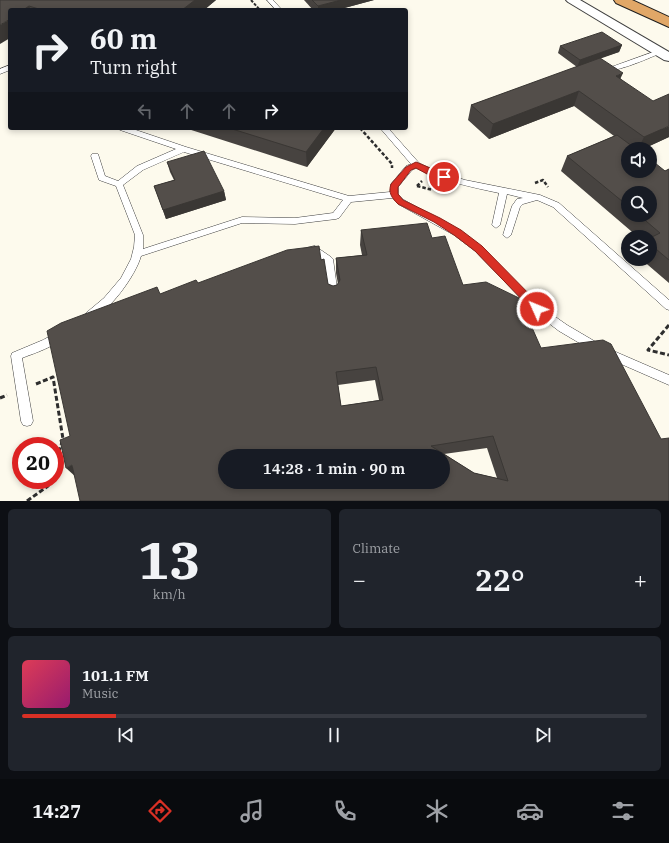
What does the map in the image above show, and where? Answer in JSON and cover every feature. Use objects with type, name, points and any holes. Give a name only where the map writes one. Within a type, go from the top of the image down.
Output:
[{"type":"highway","points":[[621,0],[669,23]]},
{"type":"highway","points":[[652,0],[669,9]]},
{"type":"street","points":[[572,0],[664,54]]},
{"type":"lane","points":[[270,0],[277,8]]},
{"type":"lane","points":[[599,68],[612,69],[664,54]]},
{"type":"lane","points":[[129,130],[183,149],[348,199],[394,195]]},
{"type":"lane","points":[[386,130],[416,165],[430,172],[464,183],[540,198],[556,205],[669,306]]},
{"type":"lane","points":[[119,184],[140,168],[183,149]]},
{"type":"lane","points":[[80,323],[98,309],[122,285],[137,254],[140,244],[139,235],[119,184],[102,178],[95,156]]},
{"type":"lane","points":[[416,165],[408,168],[394,186],[394,195],[400,202],[437,220],[478,249],[537,309],[563,328],[614,358],[669,380]]},
{"type":"lane","points":[[496,225],[504,190]]},
{"type":"lane","points":[[507,235],[516,206],[520,201],[540,198]]},
{"type":"lane","points":[[137,254],[150,252],[242,220],[295,221],[336,216],[348,199]]},
{"type":"lane","points":[[300,254],[315,249],[328,258],[332,295]]},
{"type":"lane","points":[[98,309],[118,305]]},
{"type":"lane","points":[[26,421],[16,356],[47,343],[67,331]]},
{"type":"path","points":[[251,0],[258,8]]},
{"type":"path","points":[[362,130],[392,164],[391,170]]},
{"type":"path","points":[[399,179],[417,186],[434,190]]},
{"type":"path","points":[[669,325],[648,350],[669,356]]},
{"type":"path","points":[[0,398],[54,377],[63,437]]},
{"type":"path","points":[[27,501],[44,489]]},
{"type":"building","points":[[0,0],[195,0],[185,8],[36,8],[29,6],[26,8],[8,8],[8,20],[0,25]]},
{"type":"building","points":[[312,0],[341,0],[318,6]]},
{"type":"building","points":[[602,32],[622,45],[580,60],[560,46]]},
{"type":"building","points":[[600,58],[623,73],[616,76],[653,101],[669,94],[669,126],[644,137],[579,91],[493,124],[471,105]]},
{"type":"building","points":[[235,130],[322,130],[306,152]]},
{"type":"building","points":[[617,135],[626,142],[621,142],[621,178],[657,178],[657,165],[665,171],[669,169],[669,260],[657,250],[657,234],[660,233],[647,222],[657,222],[657,186],[621,186],[621,200],[567,156]]},
{"type":"building","points":[[204,151],[224,191],[163,210],[154,186],[175,180],[167,162]]},
{"type":"building","points":[[427,223],[432,238],[445,236],[463,285],[486,282],[519,298],[541,348],[603,340],[611,344],[661,439],[669,438],[669,501],[80,501],[72,465],[66,468],[64,459],[64,438],[70,436],[47,331],[61,323],[157,287],[160,294],[196,280],[198,283],[287,250],[319,246],[321,260],[324,259],[328,284],[333,286],[337,285],[340,280],[336,258],[367,255],[361,230]],"holes":[[[376,367],[383,400],[341,406],[336,372]]]},
{"type":"route","points":[[444,177],[416,165],[408,168],[394,186],[394,195],[400,202],[437,220],[478,249],[537,309]]}]
